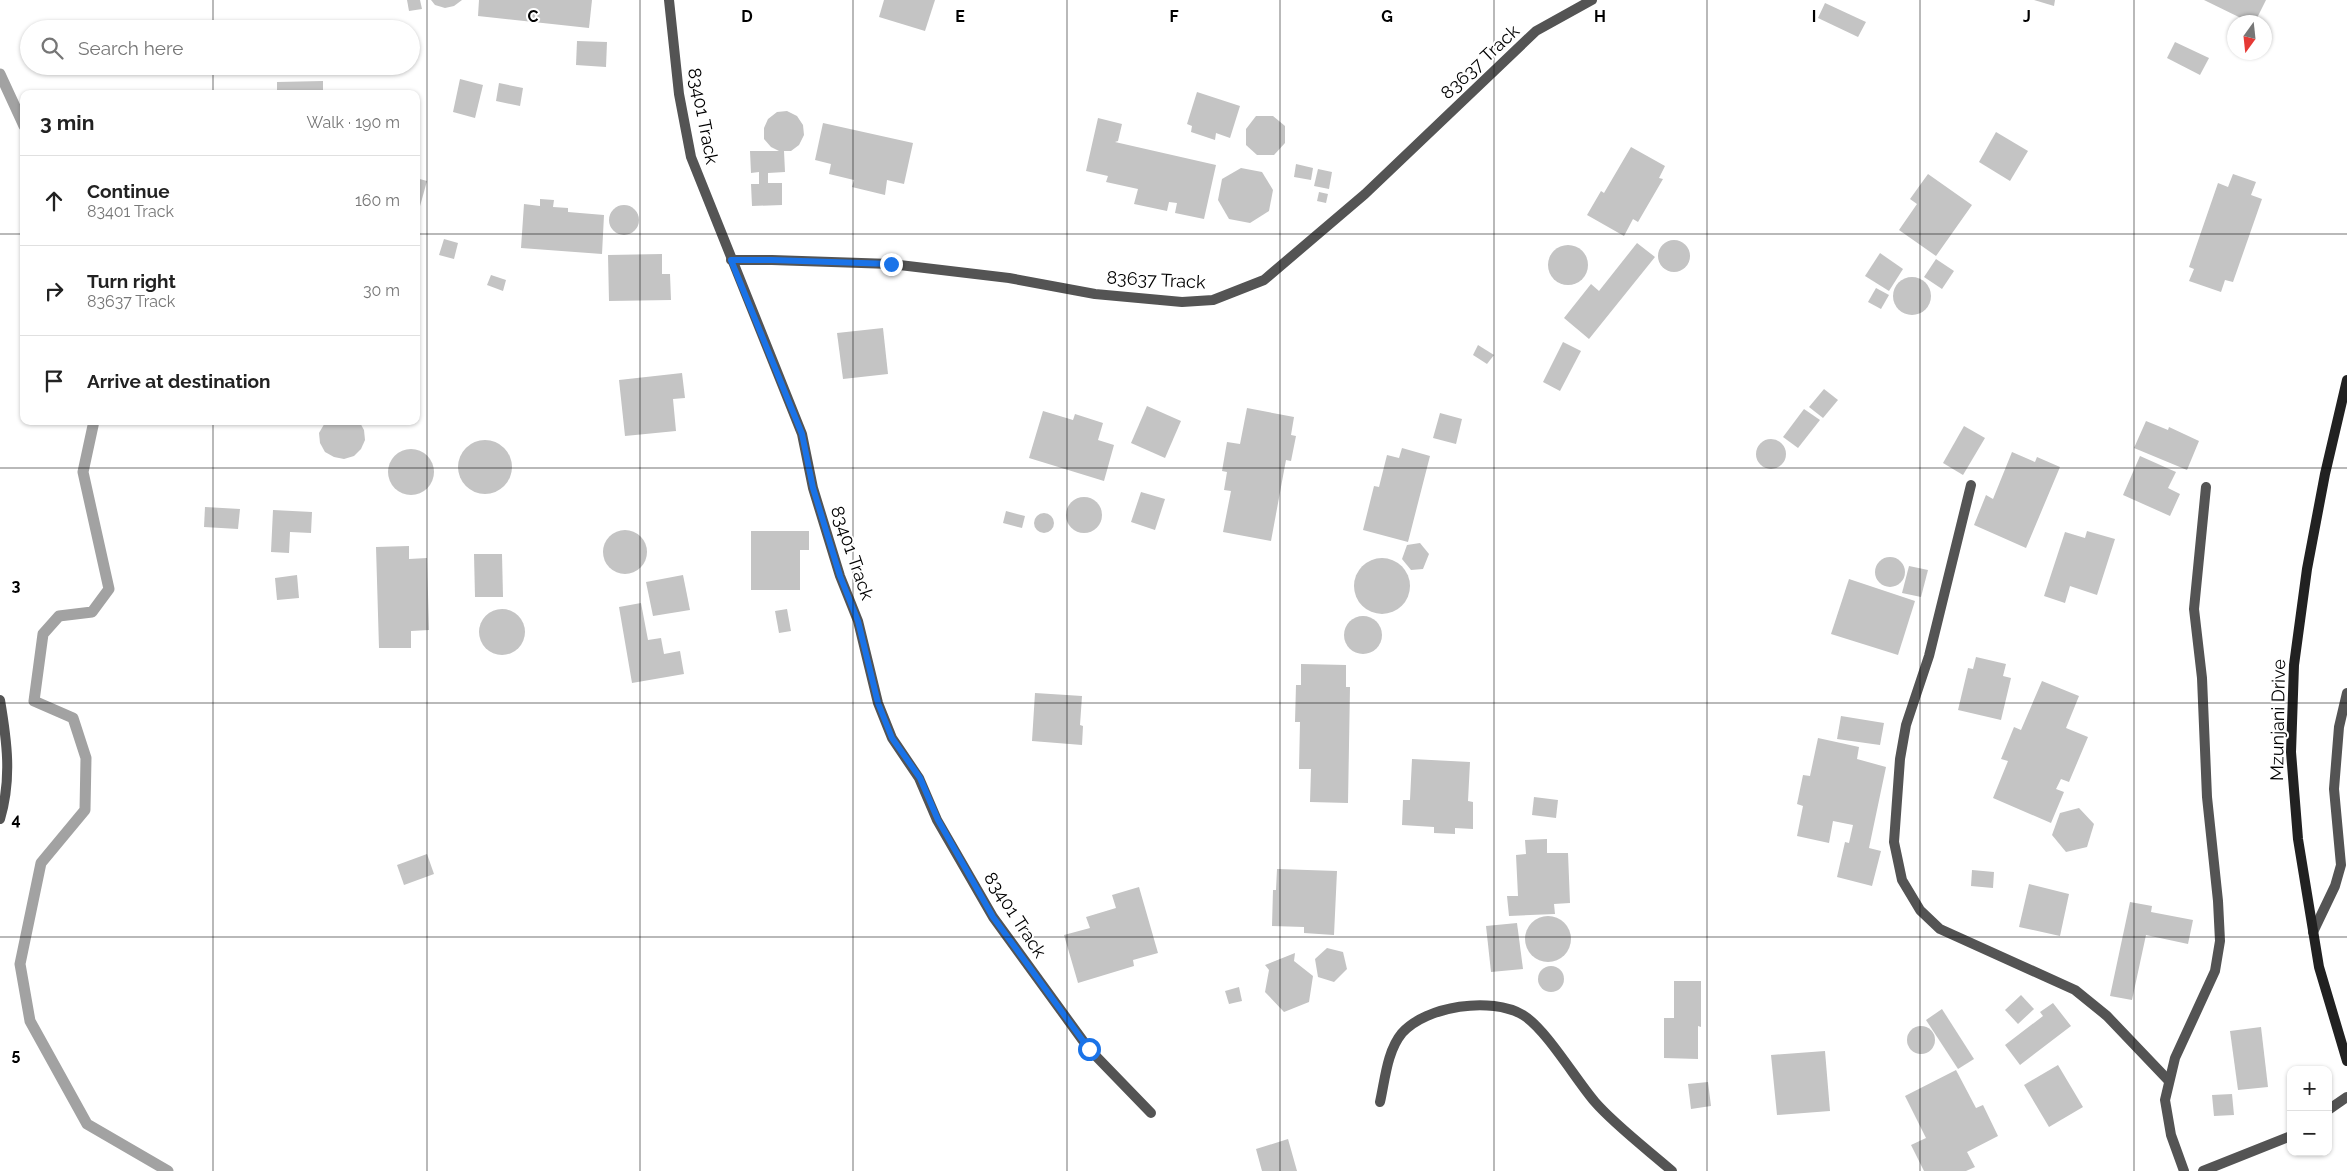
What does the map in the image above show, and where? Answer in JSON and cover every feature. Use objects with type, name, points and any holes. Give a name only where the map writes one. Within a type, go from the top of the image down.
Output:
[{"type":"main road","name":"Mzunjani Drive","points":[[2347,380],[2325,474],[2307,569],[2294,665],[2290,752],[2298,839],[2319,967],[2347,1061]]},
{"type":"street","name":"83401 Track","points":[[669,0],[679,94],[691,157],[802,434],[816,497],[840,576],[858,621],[878,703],[892,738],[920,778],[938,820],[993,917],[1089,1049],[1151,1113]]},
{"type":"street","name":"83637 Track","points":[[731,260],[891,264],[1009,278],[1095,294],[1182,302],[1212,300],[1264,280],[1365,194],[1536,31],[1592,0]]},
{"type":"street","points":[[1971,485],[1929,656],[1906,725],[1900,759],[1894,842],[1902,880],[1920,910],[1940,928],[2075,990],[2106,1016],[2169,1081]]},
{"type":"street","points":[[2184,1171],[2171,1135],[2166,1114],[2166,1100],[2175,1058],[2215,971],[2220,941],[2207,797],[2202,678],[2194,609],[2206,487]]},
{"type":"street","points":[[2313,932],[2335,886],[2341,865],[2334,789],[2339,727],[2347,693]]},
{"type":"street","points":[[0,700],[9,772],[7,798],[0,819]]},
{"type":"street","points":[[1380,1102],[1392,1052],[1402,1034],[1417,1020],[1450,1008],[1486,1004],[1506,1008],[1524,1015],[1545,1037],[1596,1104],[1672,1171]]},
{"type":"street","points":[[2332,1107],[2347,1097]]},
{"type":"street","points":[[2203,1171],[2287,1138]]},
{"type":"building","points":[[407,0],[420,0],[422,9],[409,11]]},
{"type":"building","points":[[431,0],[462,0],[454,6],[445,8],[435,5]]},
{"type":"building","points":[[479,0],[592,0],[589,28],[478,16]]},
{"type":"building","points":[[884,0],[935,0],[925,31],[879,17]]},
{"type":"building","points":[[2034,0],[2055,0],[2054,6]]},
{"type":"building","points":[[2204,0],[2266,0],[2258,15],[2235,15]]},
{"type":"building","points":[[1825,3],[1866,22],[1858,37],[1818,18]]},
{"type":"building","points":[[577,41],[607,42],[606,67],[576,65]]},
{"type":"building","points":[[2175,42],[2209,58],[2200,75],[2167,58]]},
{"type":"building","points":[[460,79],[483,85],[475,118],[453,112]]},
{"type":"building","points":[[323,81],[323,90],[277,90],[277,82]]},
{"type":"building","points":[[499,83],[523,88],[520,106],[496,101]]},
{"type":"building","points":[[1197,92],[1240,106],[1230,138],[1216,133],[1215,140],[1191,132],[1192,126],[1187,124]]},
{"type":"building","points":[[787,111],[797,116],[803,125],[804,135],[799,145],[791,151],[784,151],[785,172],[768,173],[768,183],[782,183],[782,205],[752,206],[751,184],[759,184],[759,172],[751,173],[750,151],[779,151],[771,147],[764,139],[764,128],[768,119],[777,112]]},
{"type":"building","points":[[1256,116],[1273,116],[1285,126],[1285,143],[1274,155],[1257,155],[1246,145],[1246,129]]},
{"type":"building","points":[[1098,118],[1122,124],[1118,141],[1115,142],[1216,165],[1204,219],[1175,213],[1177,203],[1169,202],[1167,211],[1134,204],[1138,189],[1106,182],[1108,176],[1086,171]]},
{"type":"building","points":[[823,123],[913,143],[904,184],[887,180],[885,195],[852,187],[854,180],[829,174],[831,164],[815,160]]},
{"type":"building","points":[[1996,132],[2028,151],[2010,181],[1979,162]]},
{"type":"building","points":[[1631,147],[1665,166],[1659,178],[1663,179],[1638,222],[1633,219],[1624,236],[1587,215],[1601,191],[1604,193]]},
{"type":"building","points":[[1296,164],[1313,168],[1311,180],[1294,177]]},
{"type":"building","points":[[1241,168],[1262,172],[1273,190],[1269,211],[1250,223],[1229,219],[1218,200],[1222,179]]},
{"type":"building","points":[[1318,169],[1332,172],[1329,189],[1314,186]]},
{"type":"building","points":[[1928,174],[1972,205],[1936,256],[1899,230],[1917,204],[1910,199]]},
{"type":"building","points":[[2233,174],[2256,182],[2251,195],[2262,199],[2233,282],[2225,280],[2221,292],[2189,281],[2194,269],[2189,267],[2218,183],[2228,187]]},
{"type":"building","points":[[420,179],[427,181],[420,206]]},
{"type":"building","points":[[1319,192],[1328,194],[1326,203],[1317,201]]},
{"type":"building","points":[[540,199],[554,200],[553,207],[568,208],[568,212],[604,215],[602,254],[521,248],[524,204],[540,206]]},
{"type":"building","points":[[624,205],[635,209],[639,220],[635,231],[624,235],[613,231],[609,220],[613,209]]},
{"type":"building","points":[[444,239],[458,243],[454,259],[439,255]]},
{"type":"building","points":[[1674,240],[1685,245],[1690,256],[1685,267],[1674,272],[1663,267],[1658,256],[1663,245]]},
{"type":"building","points":[[1637,243],[1655,257],[1589,339],[1564,318],[1591,284],[1599,291]]},
{"type":"building","points":[[1568,245],[1582,251],[1588,265],[1582,279],[1568,285],[1554,279],[1548,265],[1554,251]]},
{"type":"building","points":[[1880,253],[1903,269],[1889,291],[1865,276]]},
{"type":"building","points":[[662,254],[662,274],[670,274],[671,300],[609,301],[608,255]]},
{"type":"building","points":[[1936,259],[1954,271],[1942,289],[1924,277]]},
{"type":"building","points":[[491,275],[506,280],[503,291],[487,285]]},
{"type":"building","points":[[1912,277],[1926,282],[1931,296],[1926,310],[1912,315],[1898,310],[1893,296],[1898,282]]},
{"type":"building","points":[[1876,288],[1889,295],[1881,309],[1868,302]]},
{"type":"building","points":[[883,328],[888,374],[843,379],[837,333]]},
{"type":"building","points":[[1563,342],[1581,351],[1560,391],[1543,382]]},
{"type":"building","points":[[1478,345],[1494,355],[1487,364],[1473,355]]},
{"type":"building","points":[[682,373],[685,398],[673,399],[676,431],[625,436],[619,380]]},
{"type":"building","points":[[1824,389],[1838,400],[1823,418],[1809,407]]},
{"type":"building","points":[[1147,406],[1181,421],[1165,458],[1131,443]]},
{"type":"building","points":[[1247,408],[1294,417],[1291,435],[1296,436],[1291,461],[1286,460],[1271,541],[1223,532],[1231,491],[1224,490],[1227,472],[1222,471],[1227,442],[1240,444]]},
{"type":"building","points":[[1804,409],[1820,420],[1798,448],[1783,437]]},
{"type":"building","points":[[1043,411],[1073,420],[1075,414],[1103,423],[1098,440],[1114,445],[1104,481],[1029,458]]},
{"type":"building","points":[[1440,413],[1462,419],[1456,444],[1433,438]]},
{"type":"building","points":[[2146,421],[2168,430],[2169,427],[2199,441],[2187,470],[2134,448]]},
{"type":"building","points":[[324,425],[361,425],[365,440],[361,449],[354,456],[344,459],[334,457],[325,452],[320,443],[319,433]]},
{"type":"building","points":[[1964,426],[1985,438],[1963,475],[1943,463]]},
{"type":"building","points":[[1771,439],[1777,440],[1785,448],[1785,460],[1777,468],[1771,469],[1765,468],[1757,460],[1756,454],[1757,448],[1765,440]]},
{"type":"building","points":[[480,440],[490,440],[500,444],[508,452],[512,467],[508,482],[500,490],[490,494],[480,494],[470,490],[462,482],[458,472],[458,462],[462,452],[470,444]]},
{"type":"building","points":[[1402,448],[1430,456],[1408,542],[1363,530],[1374,486],[1379,487],[1387,455],[1399,458]]},
{"type":"building","points":[[411,449],[424,453],[430,459],[434,472],[430,485],[424,491],[411,495],[398,491],[392,485],[388,472],[392,459],[398,453]]},
{"type":"building","points":[[2012,452],[2035,462],[2037,457],[2060,467],[2026,548],[1974,525],[1986,495],[1993,499]]},
{"type":"building","points":[[2140,456],[2176,472],[2168,488],[2180,494],[2170,516],[2123,495]]},
{"type":"building","points":[[1141,492],[1165,499],[1155,530],[1131,522]]},
{"type":"building","points":[[1084,497],[1091,498],[1097,502],[1101,508],[1101,522],[1097,528],[1091,532],[1084,533],[1077,532],[1071,528],[1067,522],[1066,515],[1067,508],[1071,502],[1077,498]]},
{"type":"building","points":[[205,507],[240,509],[238,529],[204,527]]},
{"type":"building","points":[[273,510],[312,512],[311,533],[290,532],[289,553],[271,552]]},
{"type":"building","points":[[1006,511],[1025,516],[1022,528],[1003,523]]},
{"type":"building","points":[[1044,513],[1051,516],[1054,523],[1051,530],[1044,533],[1037,530],[1034,523],[1037,516]]},
{"type":"building","points":[[629,530],[641,536],[646,543],[646,561],[641,568],[634,573],[621,574],[613,571],[606,564],[603,548],[606,540],[613,533]]},
{"type":"building","points":[[751,531],[809,531],[809,550],[800,550],[800,590],[751,590]]},
{"type":"building","points":[[2087,531],[2115,539],[2097,595],[2070,586],[2065,603],[2044,596],[2065,532],[2085,538]]},
{"type":"building","points":[[1420,543],[1429,554],[1423,569],[1411,570],[1402,559],[1407,545]]},
{"type":"building","points":[[409,546],[409,559],[427,558],[429,630],[411,631],[411,648],[379,648],[376,547]]},
{"type":"building","points":[[474,554],[502,554],[503,597],[475,597]]},
{"type":"building","points":[[1890,557],[1901,561],[1905,572],[1901,583],[1890,587],[1879,583],[1875,572],[1879,561]]},
{"type":"building","points":[[1382,558],[1393,560],[1402,566],[1408,575],[1410,586],[1408,597],[1402,606],[1393,612],[1382,614],[1371,612],[1362,606],[1356,597],[1354,586],[1356,575],[1362,566],[1371,560]]},
{"type":"building","points":[[1909,566],[1928,570],[1921,597],[1902,593]]},
{"type":"building","points":[[297,575],[299,598],[277,600],[275,578]]},
{"type":"building","points":[[683,575],[690,610],[653,616],[646,582]]},
{"type":"building","points":[[1849,579],[1915,601],[1898,655],[1831,634]]},
{"type":"building","points":[[641,603],[648,640],[661,638],[664,654],[680,651],[684,674],[632,683],[619,607]]},
{"type":"building","points":[[502,609],[515,613],[521,619],[525,632],[521,645],[515,651],[502,655],[489,651],[483,645],[479,632],[483,619],[489,613]]},
{"type":"building","points":[[787,609],[791,631],[779,633],[775,611]]},
{"type":"building","points":[[1363,616],[1376,622],[1382,635],[1376,648],[1363,654],[1350,648],[1344,635],[1350,622]]},
{"type":"building","points":[[1976,657],[2006,664],[2003,676],[2011,678],[2001,720],[1958,710],[1968,668],[1973,669]]},
{"type":"building","points":[[1301,664],[1346,665],[1346,687],[1350,687],[1348,803],[1310,802],[1311,769],[1299,769],[1300,722],[1295,722],[1296,685],[1301,685]]},
{"type":"building","points":[[2042,681],[2079,696],[2066,728],[2088,737],[2069,782],[2061,779],[2056,789],[2064,792],[2051,823],[1993,798],[2008,761],[2001,759],[2014,727],[2021,730]]},
{"type":"building","points":[[1035,693],[1082,696],[1080,725],[1083,726],[1082,745],[1032,741]]},
{"type":"building","points":[[1841,716],[1884,723],[1880,745],[1837,739]]},
{"type":"building","points":[[1818,738],[1859,747],[1857,759],[1886,767],[1869,848],[1881,851],[1872,886],[1837,877],[1845,842],[1849,843],[1853,825],[1833,821],[1829,843],[1797,836],[1803,806],[1797,804],[1803,775],[1810,776]]},
{"type":"building","points":[[1412,759],[1470,762],[1468,801],[1473,802],[1473,829],[1455,828],[1455,834],[1434,833],[1434,827],[1402,825],[1403,800],[1410,800]]},
{"type":"building","points":[[1534,797],[1558,800],[1556,818],[1532,815]]},
{"type":"building","points":[[2079,808],[2094,824],[2087,847],[2066,852],[2052,835],[2060,813]]},
{"type":"building","points":[[1547,839],[1547,853],[1568,853],[1570,903],[1554,904],[1555,914],[1509,916],[1507,896],[1518,896],[1516,855],[1526,854],[1525,840]]},
{"type":"building","points":[[427,854],[434,874],[404,885],[397,865]]},
{"type":"building","points":[[1277,869],[1337,871],[1334,935],[1304,933],[1304,927],[1272,926],[1273,890],[1276,890]]},
{"type":"building","points":[[1972,870],[1994,872],[1993,888],[1971,886]]},
{"type":"building","points":[[2029,884],[2069,894],[2060,936],[2019,927]]},
{"type":"building","points":[[1139,887],[1158,953],[1133,960],[1134,966],[1078,983],[1064,935],[1090,928],[1086,917],[1116,908],[1112,895]]},
{"type":"building","points":[[2130,902],[2152,906],[2151,912],[2193,920],[2188,944],[2146,935],[2132,1000],[2110,996]]},
{"type":"building","points":[[1548,916],[1561,920],[1567,926],[1571,939],[1567,952],[1561,958],[1548,962],[1535,958],[1529,952],[1525,939],[1529,926],[1535,920]]},
{"type":"building","points":[[1517,923],[1523,969],[1491,972],[1486,926]]},
{"type":"building","points":[[1327,948],[1343,952],[1347,969],[1334,982],[1318,977],[1315,959]]},
{"type":"building","points":[[1295,953],[1294,961],[1313,976],[1309,1002],[1284,1012],[1265,992],[1269,970],[1265,965]]},
{"type":"building","points":[[1551,966],[1560,970],[1564,979],[1560,988],[1551,992],[1542,988],[1538,979],[1542,970]]},
{"type":"building","points":[[1674,981],[1701,981],[1701,1027],[1698,1026],[1698,1059],[1664,1058],[1664,1018],[1674,1018]]},
{"type":"building","points":[[1239,987],[1242,1001],[1229,1004],[1225,991]]},
{"type":"building","points":[[2021,995],[2034,1009],[2018,1024],[2005,1010]]},
{"type":"building","points":[[2053,1003],[2071,1026],[2020,1065],[2005,1045],[2043,1016],[2040,1012]]},
{"type":"building","points":[[1942,1009],[1974,1059],[1958,1069],[1926,1020]]},
{"type":"building","points":[[1921,1026],[1931,1030],[1935,1040],[1931,1050],[1921,1054],[1911,1050],[1907,1040],[1911,1030]]},
{"type":"building","points":[[2261,1027],[2268,1087],[2238,1090],[2230,1031]]},
{"type":"building","points":[[1825,1051],[1830,1111],[1777,1115],[1771,1055]]},
{"type":"building","points":[[2058,1065],[2083,1107],[2049,1127],[2024,1085]]},
{"type":"building","points":[[1956,1070],[1976,1108],[1983,1105],[1998,1136],[1967,1152],[1975,1167],[1966,1171],[1924,1171],[1911,1145],[1926,1138],[1905,1096]]},
{"type":"building","points":[[1708,1082],[1711,1106],[1691,1109],[1688,1084]]},
{"type":"building","points":[[2232,1094],[2234,1115],[2214,1116],[2212,1095]]},
{"type":"building","points":[[1288,1139],[1297,1171],[1262,1171],[1256,1149]]},
{"type":"waterway","points":[[0,74],[20,117]]},
{"type":"waterway","points":[[93,425],[83,472],[109,589],[92,612],[59,616],[43,634],[34,701],[73,718],[86,758],[85,810],[41,863],[20,964],[30,1021],[87,1124],[168,1171]]},
{"type":"route","points":[[891,264],[731,260],[802,434],[813,488],[840,576],[858,621],[878,703],[892,738],[920,778],[938,820],[993,917],[1089,1049]]}]
